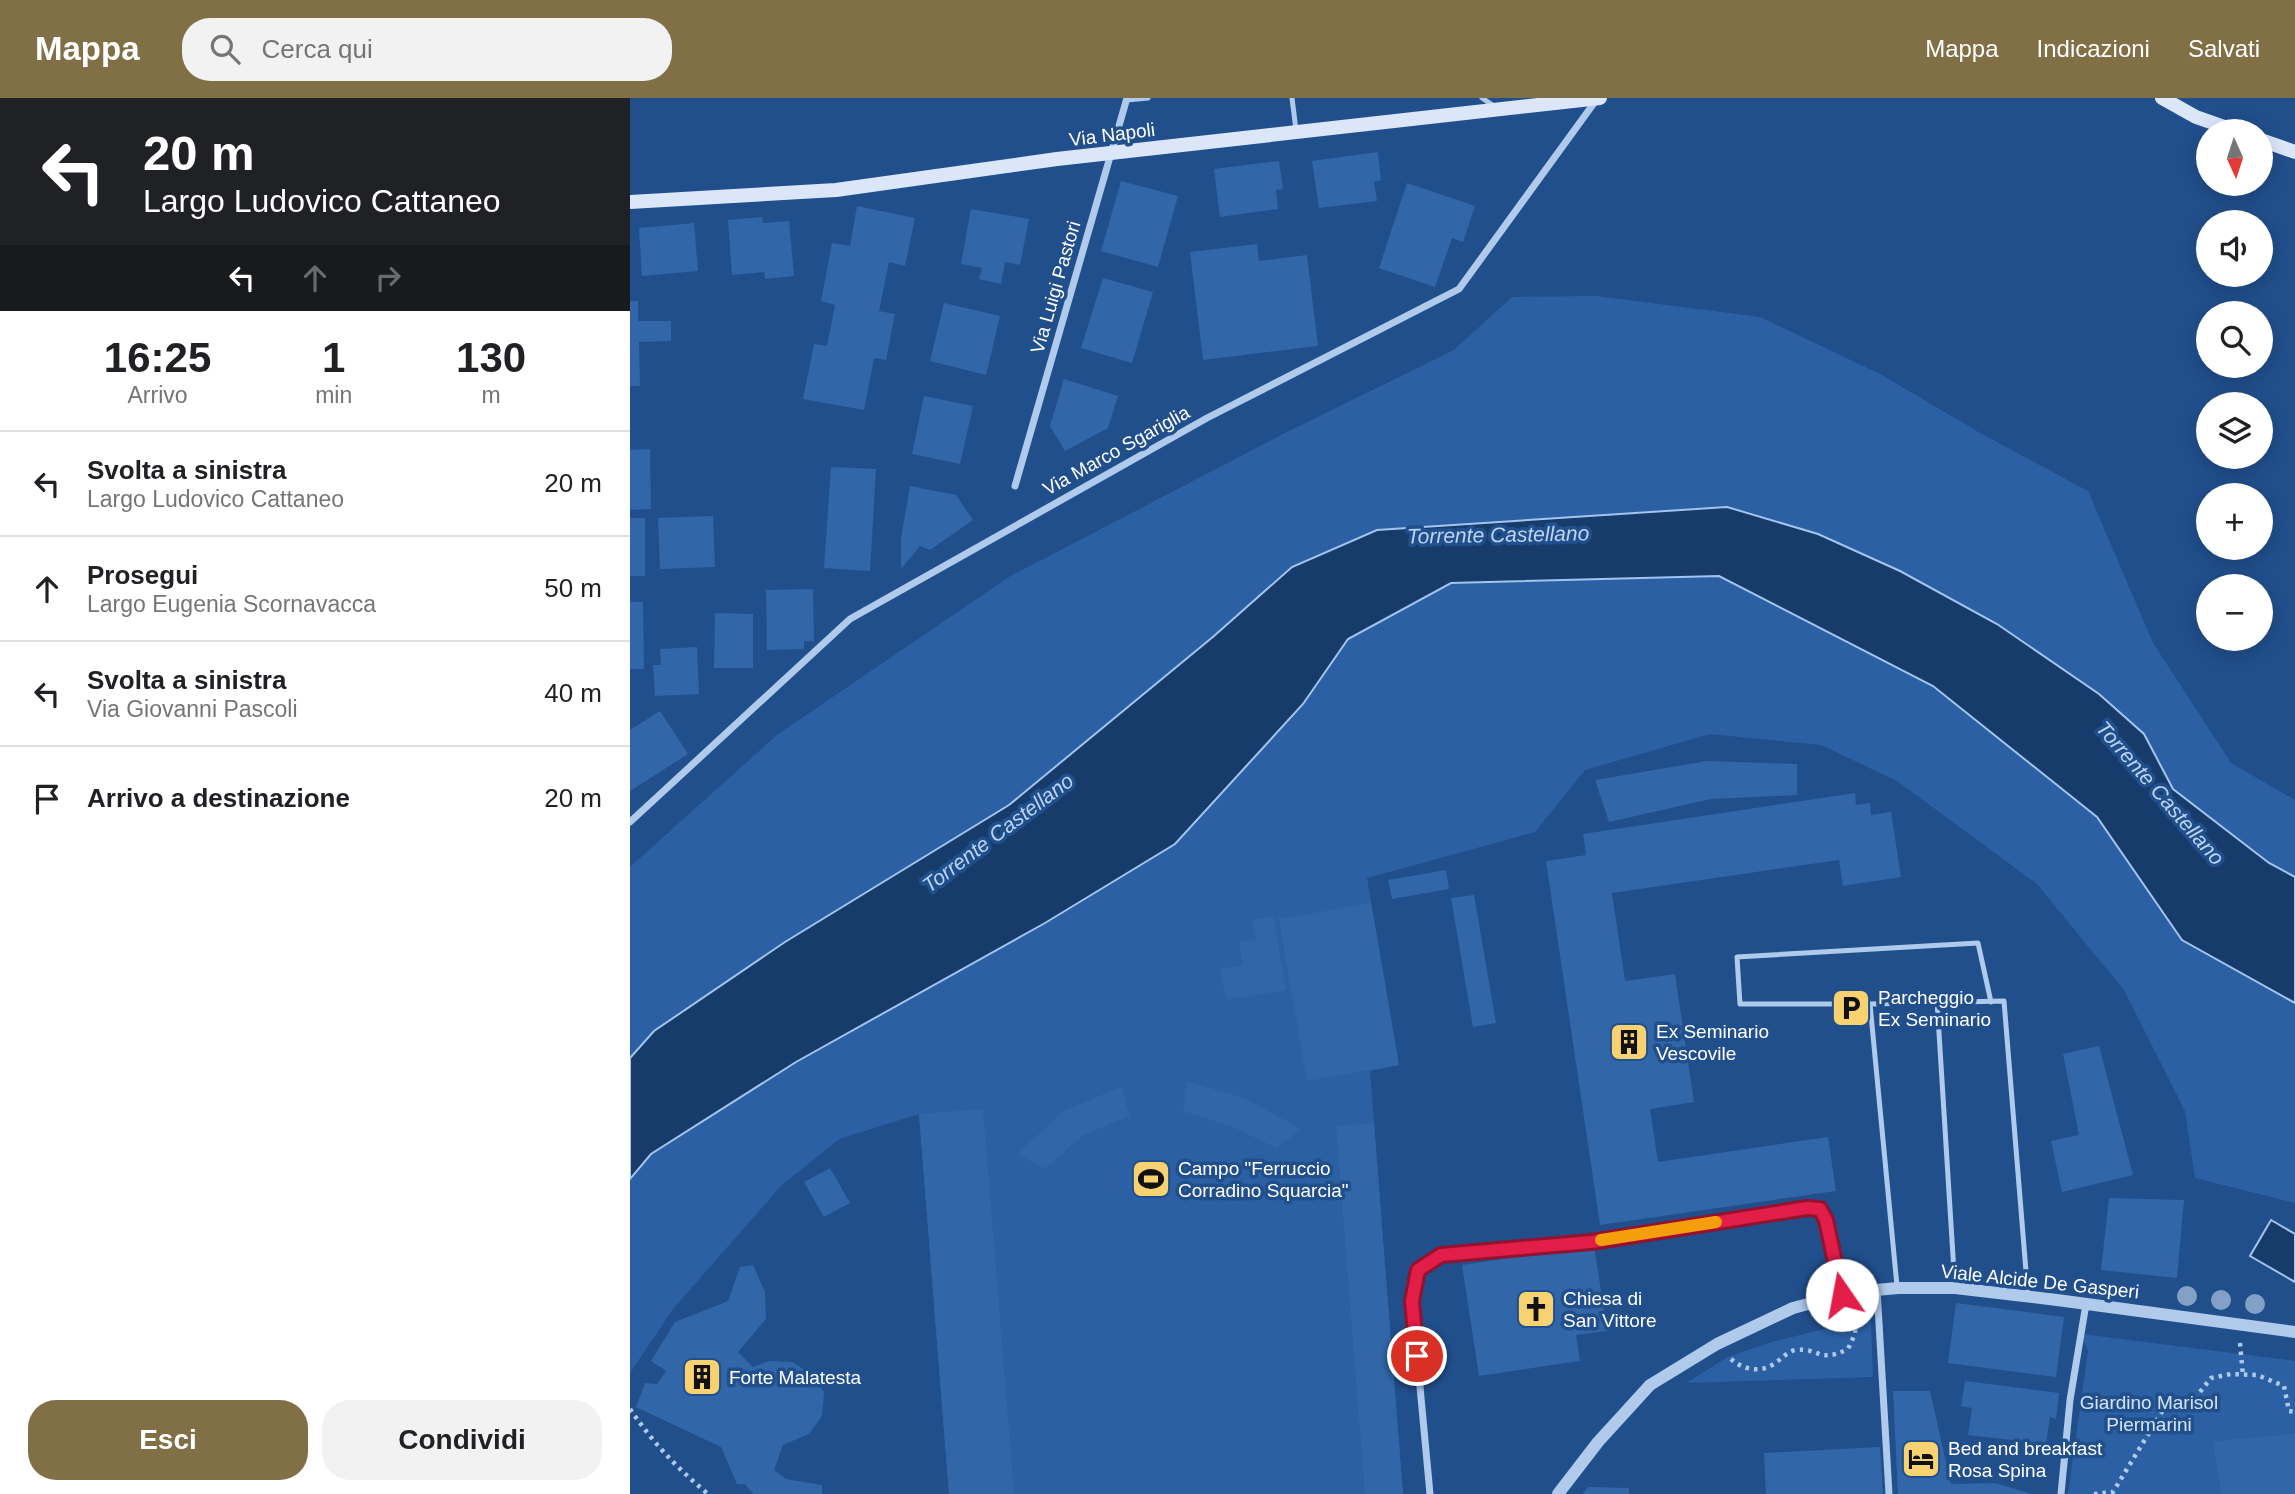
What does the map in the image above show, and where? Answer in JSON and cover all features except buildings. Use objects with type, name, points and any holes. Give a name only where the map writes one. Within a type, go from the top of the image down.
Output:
[{"type":"main road","name":"Via Napoli","points":[[630,202],[836,190],[1110,153],[1599,98]]},
{"type":"main road","points":[[2162,98],[2202,119]]},
{"type":"main road","points":[[2273,144],[2295,152]]},
{"type":"street","name":"Via Marco Sgariglia","points":[[630,822],[849,619],[1207,418],[1459,289],[1599,98]]},
{"type":"street","name":"Via Luigi Pastori","points":[[1015,486],[1127,99]]},
{"type":"street","points":[[1418,1270],[1412,1301],[1430,1494]]},
{"type":"street","name":"Viale Alcide De Gasperi","points":[[1558,1494],[1598,1442],[1650,1385],[1717,1344],[1793,1308],[1848,1293],[1898,1288],[1955,1288],[2295,1332]]},
{"type":"street","points":[[1877,1289],[1889,1494]]},
{"type":"street","points":[[2061,1494],[2070,1400],[2086,1304]]},
{"type":"lane","points":[[1127,99],[1148,98]]},
{"type":"lane","points":[[1292,98],[1296,131]]},
{"type":"lane","points":[[1482,98],[1498,110]]},
{"type":"lane","points":[[1991,1002],[1978,943],[1737,957],[1740,1004],[2004,1002],[2028,1296]]},
{"type":"lane","points":[[1937,1001],[1955,1288]]},
{"type":"lane","points":[[1870,1004],[1898,1288]]},
{"type":"lane","points":[[1418,1270],[1441,1255],[1591,1242],[1807,1208],[1820,1209],[1826,1220],[1848,1293]]},
{"type":"path","points":[[1717,1344],[1738,1365],[1753,1370],[1771,1366],[1792,1350],[1808,1350],[1819,1356],[1835,1356],[1849,1349],[1855,1334],[1857,1321],[1848,1293]]},
{"type":"path","points":[[2239,1325],[2243,1376]]},
{"type":"path","points":[[2080,1401],[2189,1406],[2211,1378],[2231,1374],[2257,1375],[2284,1386],[2289,1411],[2295,1412]]},
{"type":"path","points":[[2094,1494],[2113,1492],[2166,1405]]},
{"type":"path","points":[[630,1409],[652,1441],[708,1494]]},
{"type":"green space","points":[[1596,296],[1760,317],[1882,375],[1980,433],[2088,491],[2153,643],[2231,763],[2295,800],[2295,877],[2269,863],[2173,789],[2144,734],[2099,694],[1997,624],[1900,571],[1818,534],[1727,507],[1377,530],[1292,567],[1214,636],[1009,805],[785,942],[654,1031],[630,1058],[630,867],[777,735],[1009,577],[1285,433],[1454,350],[1512,297]]},
{"type":"green space","points":[[1719,575],[1933,686],[2097,817],[2182,940],[2295,1003],[2295,1203],[2195,1178],[2185,1111],[2124,990],[2037,884],[1897,781],[1821,745],[1710,734],[1585,770],[1535,832],[1367,878],[1399,1065],[1370,1071],[1403,1494],[949,1494],[919,1114],[839,1139],[781,1186],[673,1309],[630,1373],[630,1179],[651,1154],[796,1062],[1045,923],[1175,844],[1303,704],[1348,639],[1451,583]]},
{"type":"green space","points":[[1857,1321],[1871,1321],[1873,1377],[1686,1383],[1728,1357],[1772,1342]]},
{"type":"green space","name":"Giardino Marisol Piermarini","points":[[2081,1334],[2295,1361],[2295,1433],[2214,1441],[2221,1494],[2068,1494],[2088,1351]]},
{"type":"water","name":"Torrente Castellano","points":[[1727,507],[1818,534],[1900,571],[1997,624],[2099,694],[2144,734],[2173,789],[2269,863],[2295,877],[2295,1003],[2182,940],[2097,817],[1933,686],[1719,576],[1451,583],[1348,639],[1303,704],[1175,844],[1045,923],[796,1062],[651,1154],[630,1179],[630,1058],[654,1031],[785,942],[1009,805],[1214,636],[1292,567],[1377,530]]},
{"type":"water","points":[[2271,1220],[2295,1234],[2295,1282],[2250,1256]]},
{"type":"slow traffic","points":[[1601,1240],[1716,1222]]},
{"type":"place","name":"Parcheggio Ex Seminario","points":[[1851,1008]]},
{"type":"place","name":"Ex Seminario Vescovile","points":[[1629,1042]]},
{"type":"place","name":"Campo \"Ferruccio Corradino Squarcia\"","points":[[1151,1179]]},
{"type":"place","name":"Chiesa di San Vittore","points":[[1536,1309]]},
{"type":"place","name":"Forte Malatesta","points":[[702,1377]]},
{"type":"place","name":"Bed and breakfast Rosa Spina","points":[[1921,1459]]},
{"type":"route","points":[[1417,1356],[1412,1301],[1418,1270],[1441,1255],[1591,1242],[1807,1208],[1820,1209],[1826,1220],[1842,1295]]}]
